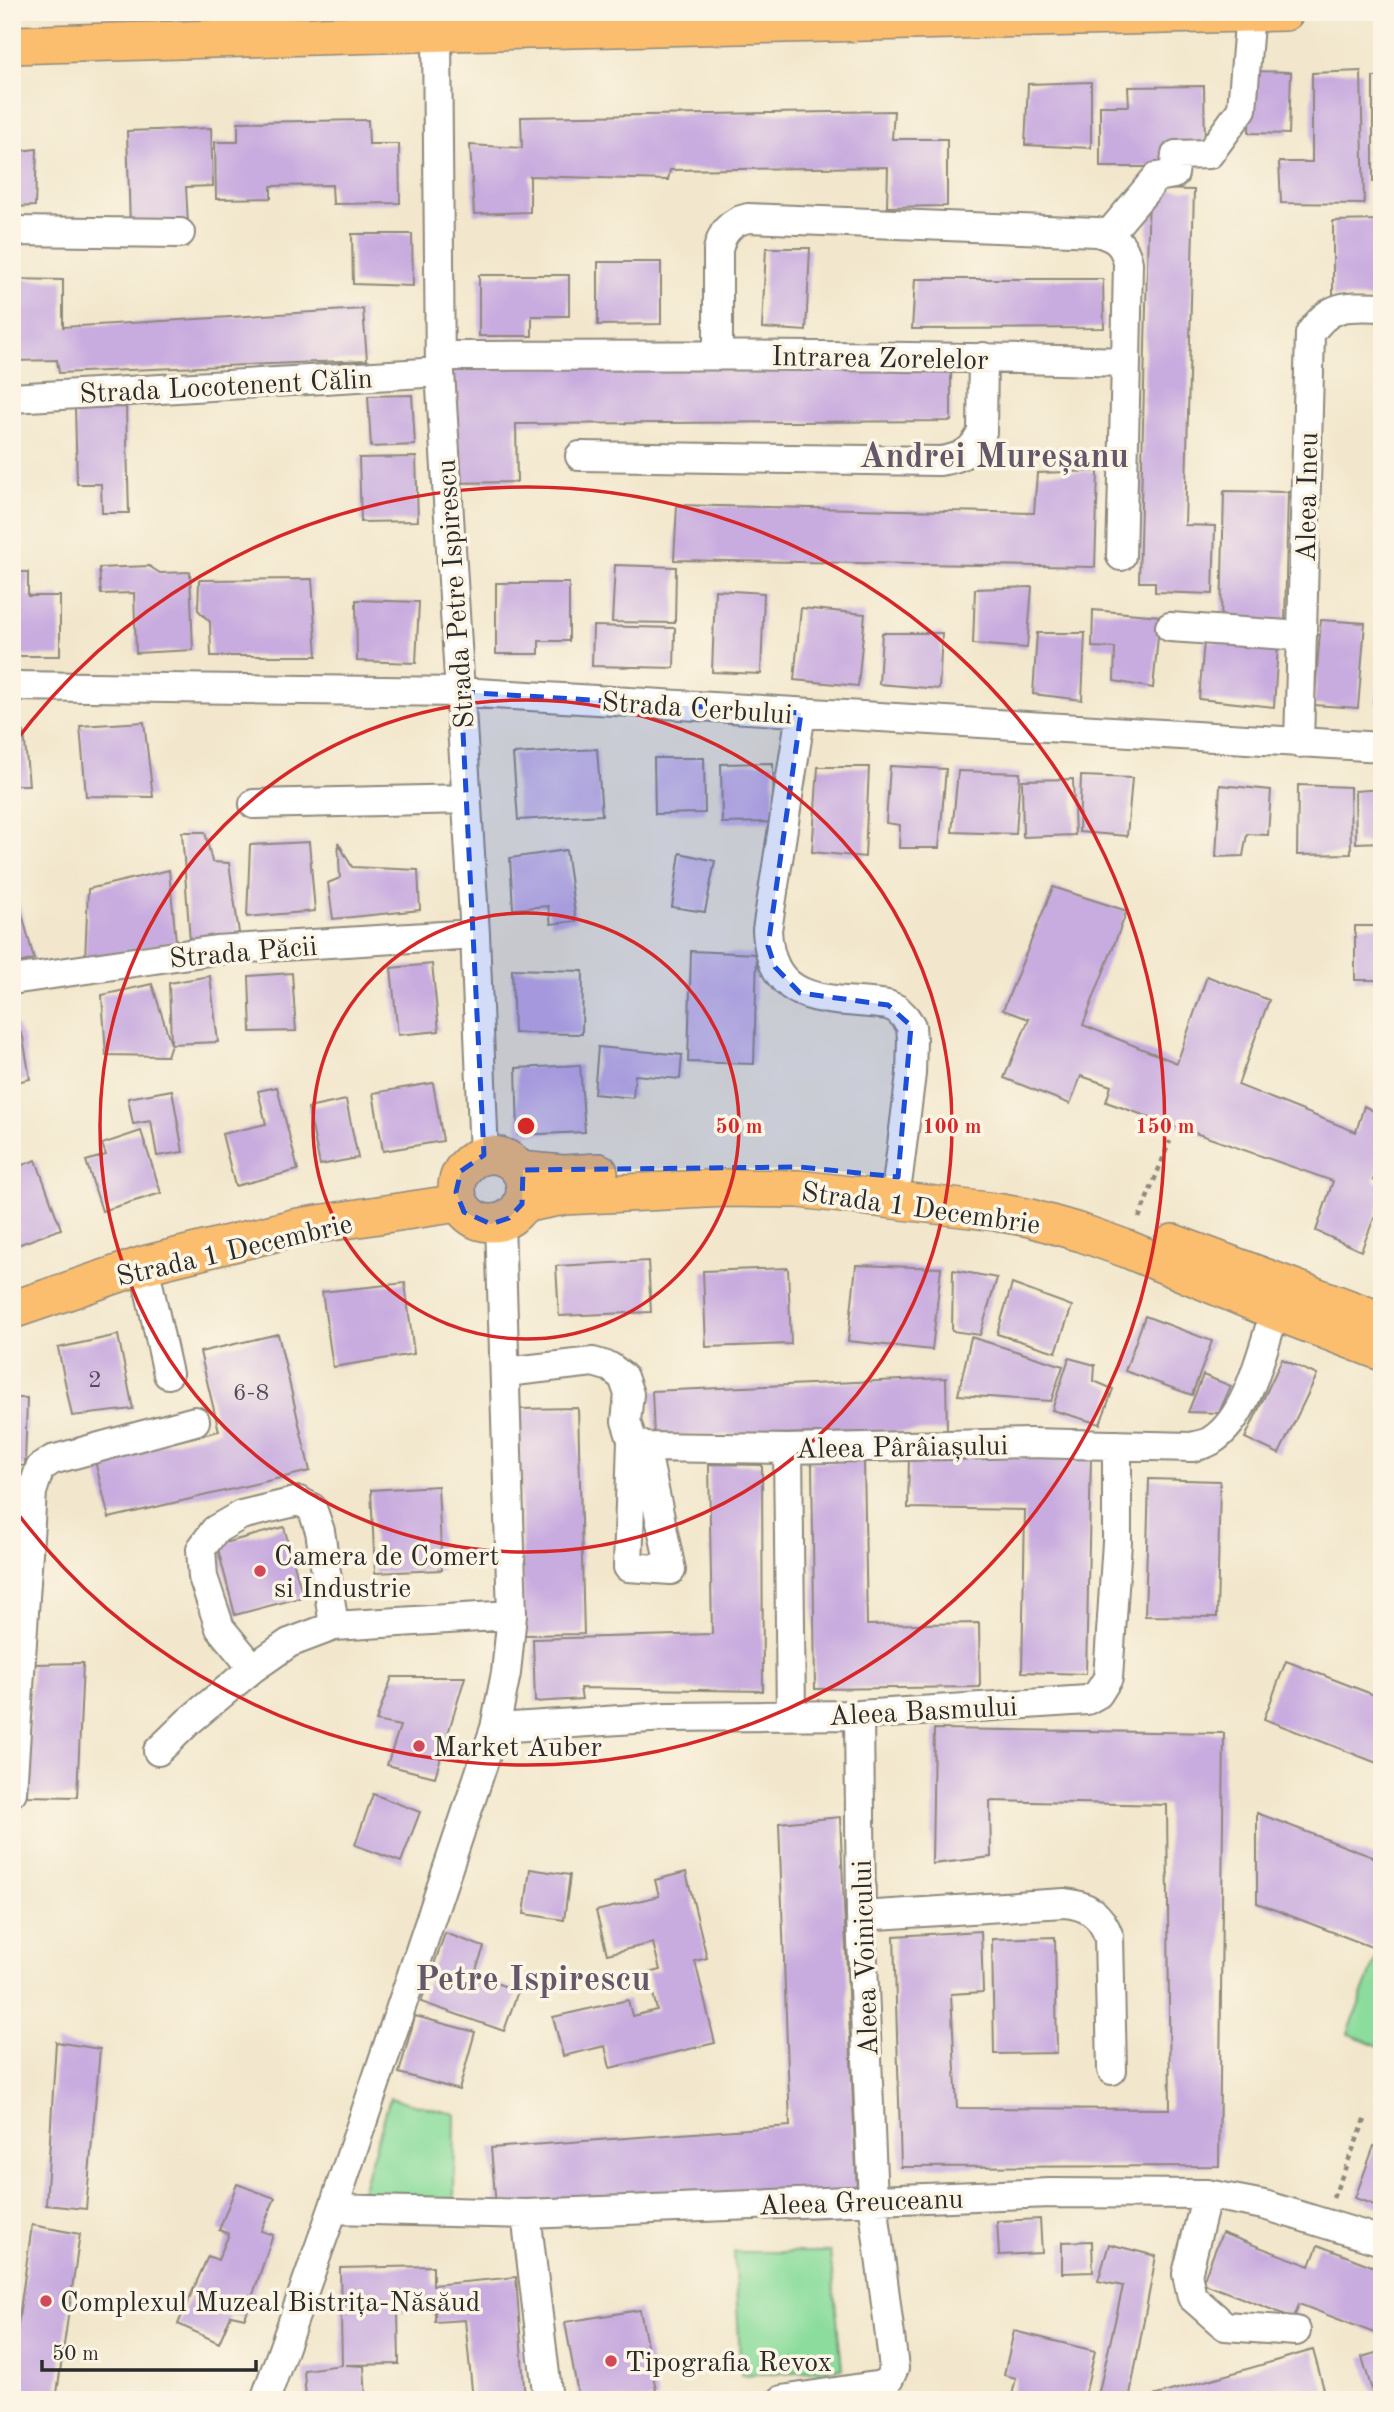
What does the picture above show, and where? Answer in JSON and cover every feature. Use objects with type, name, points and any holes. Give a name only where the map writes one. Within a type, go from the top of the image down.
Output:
[{"type":"main road","points":[[12,45],[383,23],[437,33],[1286,12]]},
{"type":"main road","points":[[458,1192],[467,1164],[484,1155]]},
{"type":"main road","name":"Strada 1 Decembrie","points":[[484,1155],[504,1157],[514,1199]]},
{"type":"main road","name":"Strada 1 Decembrie","points":[[458,1192],[472,1218],[491,1224],[514,1199],[563,1174],[726,1166],[788,1167],[999,1190],[1087,1212],[1332,1300],[1382,1321]]},
{"type":"main road","name":"Strada 1 Decembrie","points":[[514,1199],[727,1188],[799,1189],[996,1212],[1030,1218],[1127,1249],[1382,1352]]},
{"type":"main road","name":"Strada 1 Decembrie","points":[[12,1310],[144,1265],[298,1227],[458,1192]]},
{"type":"main road","name":"Strada 1 Decembrie","points":[[12,1289],[140,1247],[282,1211],[396,1194],[458,1192]]},
{"type":"street","points":[[1108,235],[1157,177],[1174,174],[1176,155],[1209,154],[1242,109],[1250,13]]},
{"type":"street","name":"Strada Petre Ispirescu","points":[[437,33],[440,364],[475,934],[484,1155]]},
{"type":"street","points":[[718,355],[718,250],[720,239],[728,227],[738,220],[748,218],[1097,232],[1108,235],[1119,241],[1128,263],[1121,556]]},
{"type":"street","points":[[12,231],[180,233]]},
{"type":"street","name":"Aleea Ineu","points":[[1299,743],[1310,334],[1320,319],[1333,309],[1382,306]]},
{"type":"street","name":"Intrarea Zorelelor","points":[[440,364],[718,355],[1126,362]]},
{"type":"street","points":[[580,456],[940,461],[956,459],[969,452],[982,432],[983,358]]},
{"type":"street","name":"Strada Locotenent Călin","points":[[12,398],[440,364]]},
{"type":"street","points":[[1170,627],[1302,636]]},
{"type":"street","name":"Strada Cerbului","points":[[12,686],[461,692],[1382,747]]},
{"type":"street","points":[[801,713],[767,930],[768,946],[775,967],[790,986],[800,993],[813,998],[888,1005],[897,1009],[911,1026],[911,1063],[898,1177]]},
{"type":"street","points":[[254,804],[467,799]]},
{"type":"street","name":"Strada Păcii","points":[[12,980],[216,950],[475,934]]},
{"type":"street","points":[[265,2400],[333,2209],[495,1728],[506,1673],[512,1615],[506,1372],[514,1199]]},
{"type":"street","points":[[144,1265],[168,1374]]},
{"type":"street","name":"Aleea Pârâiașului","points":[[506,1372],[593,1362],[610,1367],[623,1377],[629,1394],[626,1421],[638,1444],[788,1449],[1030,1443],[1192,1447],[1210,1442],[1233,1421],[1243,1404],[1275,1311]]},
{"type":"street","points":[[12,1792],[15,1705],[32,1492],[40,1468],[52,1460],[195,1421]]},
{"type":"street","name":"Aleea Basmului","points":[[495,1728],[666,1717],[859,1715],[1087,1700],[1098,1694],[1108,1678],[1117,1542],[1117,1446]]},
{"type":"street","points":[[788,1449],[791,1715]]},
{"type":"street","points":[[253,1668],[220,1628],[202,1567],[201,1549],[215,1530],[240,1515],[299,1501],[312,1508],[320,1531],[334,1626]]},
{"type":"street","points":[[158,1751],[189,1721],[253,1668],[289,1643],[334,1626],[512,1615]]},
{"type":"street","name":"Aleea Voinicului","points":[[782,2400],[881,2385],[889,2379],[894,2368],[873,2201],[861,1916],[859,1715]]},
{"type":"street","points":[[861,1916],[1080,1904],[1093,1912],[1104,1924],[1109,1937],[1112,2070]]},
{"type":"street","name":"Aleea Greuceanu","points":[[333,2209],[526,2214],[1050,2193],[1207,2194],[1264,2205],[1382,2241]]},
{"type":"street","points":[[1207,2194],[1187,2274],[1192,2297],[1225,2326],[1296,2331]]},
{"type":"street","points":[[526,2214],[548,2400]]},
{"type":"path","points":[[1135,1229],[1170,1141]]},
{"type":"path","points":[[1323,2222],[1365,2120]]},
{"type":"highlighted area","points":[[461,692],[801,713],[768,946],[775,967],[800,993],[888,1005],[911,1026],[898,1177],[800,1167],[523,1170],[522,1204],[509,1218],[491,1224],[464,1212],[456,1192],[461,1171],[484,1155]]},
{"type":"green space","points":[[1379,1950],[1382,1951],[1382,2047],[1348,2034]]},
{"type":"green space","points":[[390,2098],[455,2114],[454,2200],[361,2194]]},
{"type":"green space","points":[[734,2252],[830,2252],[842,2369],[741,2375]]},
{"type":"building","points":[[1251,71],[1291,72],[1289,134],[1249,133]]},
{"type":"building","points":[[1361,71],[1364,204],[1281,203],[1279,162],[1312,162],[1312,73]]},
{"type":"building","points":[[1373,77],[1382,77],[1382,182],[1373,182]]},
{"type":"building","points":[[1091,82],[1091,148],[1025,145],[1028,84]]},
{"type":"building","points":[[1204,86],[1205,146],[1165,146],[1166,167],[1100,167],[1100,106],[1129,106],[1128,87]]},
{"type":"building","points":[[894,111],[892,139],[947,139],[947,206],[887,207],[888,167],[670,170],[668,180],[530,176],[530,212],[474,214],[470,145],[522,148],[521,117]]},
{"type":"building","points":[[368,120],[369,144],[399,144],[400,203],[333,204],[332,185],[271,186],[271,198],[216,199],[215,142],[238,142],[238,122]]},
{"type":"building","points":[[211,128],[213,186],[186,187],[188,224],[130,226],[127,131]]},
{"type":"building","points":[[37,149],[35,206],[12,207],[12,152]]},
{"type":"building","points":[[1149,189],[1194,190],[1185,525],[1215,526],[1213,594],[1155,592],[1155,582],[1139,582]]},
{"type":"building","points":[[1382,220],[1382,298],[1333,297],[1333,221]]},
{"type":"building","points":[[352,234],[412,234],[413,286],[353,284]]},
{"type":"building","points":[[766,248],[810,248],[806,331],[762,328]]},
{"type":"building","points":[[598,262],[661,262],[661,324],[598,325]]},
{"type":"building","points":[[479,275],[569,275],[569,316],[532,316],[532,336],[479,336]]},
{"type":"building","points":[[12,279],[63,280],[63,327],[363,309],[367,360],[59,373],[57,360],[12,361]]},
{"type":"building","points":[[915,279],[1103,279],[1104,328],[912,329]]},
{"type":"building","points":[[951,364],[951,421],[516,424],[517,482],[452,483],[451,368]]},
{"type":"building","points":[[412,395],[415,445],[371,447],[368,396]]},
{"type":"building","points":[[126,407],[129,513],[102,513],[101,484],[77,484],[75,408]]},
{"type":"building","points":[[416,457],[418,521],[361,522],[359,458]]},
{"type":"building","points":[[1098,471],[1095,567],[674,560],[677,505],[1034,513],[1037,473]]},
{"type":"building","points":[[1224,491],[1288,492],[1285,622],[1221,620]]},
{"type":"building","points":[[615,565],[676,567],[675,623],[612,622]]},
{"type":"building","points":[[149,566],[160,573],[190,572],[193,650],[136,653],[134,593],[101,594],[99,568]]},
{"type":"building","points":[[12,572],[28,572],[28,596],[60,596],[60,656],[12,656]]},
{"type":"building","points":[[312,579],[317,656],[211,656],[210,622],[198,610],[199,580]]},
{"type":"building","points":[[496,583],[569,583],[569,641],[539,641],[539,654],[496,654]]},
{"type":"building","points":[[1032,587],[1027,648],[973,644],[975,589]]},
{"type":"building","points":[[715,590],[764,593],[761,674],[712,672]]},
{"type":"building","points":[[356,600],[419,602],[416,663],[357,661]]},
{"type":"building","points":[[801,608],[865,614],[858,686],[794,680]]},
{"type":"building","points":[[1093,610],[1160,616],[1153,688],[1114,681],[1115,648],[1092,647]]},
{"type":"building","points":[[1321,620],[1365,623],[1358,708],[1314,705]]},
{"type":"building","points":[[593,626],[675,628],[674,668],[592,666]]},
{"type":"building","points":[[882,633],[942,633],[939,689],[879,684]]},
{"type":"building","points":[[1037,633],[1085,633],[1082,700],[1033,694]]},
{"type":"building","points":[[1204,641],[1278,646],[1274,707],[1199,699]]},
{"type":"building","points":[[1382,671],[1382,704],[1376,703]]},
{"type":"building","points":[[144,722],[153,797],[86,796],[80,726]]},
{"type":"building","points":[[24,732],[29,785],[12,785],[12,733]]},
{"type":"building","points":[[597,749],[602,815],[518,820],[513,754]]},
{"type":"building","points":[[654,758],[704,758],[705,813],[655,814]]},
{"type":"building","points":[[773,763],[774,822],[722,823],[721,764]]},
{"type":"building","points":[[890,766],[946,769],[939,848],[899,848],[900,825],[886,823]]},
{"type":"building","points":[[818,767],[869,767],[865,857],[812,852]]},
{"type":"building","points":[[958,771],[1020,773],[1016,834],[952,832]]},
{"type":"building","points":[[1081,776],[1132,778],[1127,836],[1079,832]]},
{"type":"building","points":[[1073,779],[1075,835],[1023,837],[1022,780]]},
{"type":"building","points":[[1220,785],[1271,790],[1268,835],[1247,834],[1243,856],[1216,857]]},
{"type":"building","points":[[1298,785],[1350,787],[1351,854],[1297,855]]},
{"type":"building","points":[[1382,789],[1382,842],[1356,843],[1355,791]]},
{"type":"building","points":[[182,832],[205,832],[212,862],[229,863],[239,933],[190,942]]},
{"type":"building","points":[[309,842],[315,911],[247,917],[250,845]]},
{"type":"building","points":[[338,842],[352,867],[418,870],[420,910],[333,919],[328,883],[340,878]]},
{"type":"building","points":[[566,850],[576,921],[551,924],[548,906],[513,909],[510,858]]},
{"type":"building","points":[[680,853],[715,861],[705,912],[672,907]]},
{"type":"building","points":[[169,870],[176,941],[85,960],[88,889]]},
{"type":"building","points":[[1053,887],[1127,911],[1083,1025],[1177,1063],[1207,976],[1269,1000],[1238,1085],[1356,1132],[1364,1106],[1382,1115],[1382,1170],[1379,1169],[1373,1180],[1382,1184],[1382,1198],[1361,1251],[1316,1231],[1333,1181],[1106,1102],[1111,1086],[1081,1076],[1070,1104],[1004,1078],[1029,1019],[1003,1010]]},
{"type":"building","points":[[17,895],[34,959],[12,965],[12,897]]},
{"type":"building","points":[[1355,926],[1382,926],[1382,980],[1355,980]]},
{"type":"building","points":[[691,951],[757,954],[754,1064],[688,1062]]},
{"type":"building","points":[[432,964],[439,1031],[398,1035],[391,968]]},
{"type":"building","points":[[512,969],[583,971],[582,1034],[514,1033]]},
{"type":"building","points":[[292,973],[296,1031],[251,1032],[249,976]]},
{"type":"building","points":[[210,976],[218,1042],[171,1044],[169,983]]},
{"type":"building","points":[[152,984],[171,1044],[167,1056],[106,1055],[102,995]]},
{"type":"building","points":[[12,1017],[23,1037],[30,1079],[12,1083]]},
{"type":"building","points":[[598,1047],[682,1055],[680,1079],[635,1075],[633,1098],[594,1094]]},
{"type":"building","points":[[580,1065],[585,1132],[518,1135],[516,1068]]},
{"type":"building","points":[[433,1083],[443,1141],[383,1151],[373,1093]]},
{"type":"building","points":[[277,1087],[298,1170],[235,1186],[222,1134],[266,1124],[258,1091]]},
{"type":"building","points":[[172,1090],[183,1152],[157,1156],[151,1121],[133,1124],[128,1098]]},
{"type":"building","points":[[346,1100],[358,1158],[320,1165],[308,1108]]},
{"type":"building","points":[[141,1131],[161,1193],[102,1211],[86,1161],[106,1155],[102,1144]]},
{"type":"building","points":[[36,1160],[61,1229],[12,1247],[12,1169]]},
{"type":"building","points":[[648,1261],[651,1312],[559,1316],[556,1266]]},
{"type":"building","points":[[856,1265],[941,1268],[932,1350],[848,1341]]},
{"type":"building","points":[[788,1268],[791,1344],[706,1347],[703,1271]]},
{"type":"building","points":[[953,1270],[997,1278],[980,1335],[952,1331]]},
{"type":"building","points":[[405,1283],[414,1354],[333,1367],[322,1292]]},
{"type":"building","points":[[1012,1284],[1072,1306],[1056,1352],[997,1334]]},
{"type":"building","points":[[1145,1316],[1212,1341],[1192,1395],[1125,1371]]},
{"type":"building","points":[[278,1334],[310,1471],[109,1518],[95,1461],[219,1431],[200,1352]]},
{"type":"building","points":[[118,1335],[133,1409],[72,1416],[58,1348]]},
{"type":"building","points":[[971,1337],[1063,1366],[1051,1401],[958,1395]]},
{"type":"building","points":[[1069,1358],[1095,1365],[1094,1381],[1113,1389],[1100,1424],[1052,1410]]},
{"type":"building","points":[[1282,1359],[1317,1375],[1279,1454],[1245,1438]]},
{"type":"building","points":[[1203,1375],[1231,1386],[1219,1413],[1188,1412]]},
{"type":"building","points":[[946,1378],[947,1431],[654,1436],[652,1391]]},
{"type":"building","points":[[12,1398],[27,1398],[25,1466],[12,1465]]},
{"type":"building","points":[[578,1408],[584,1634],[524,1635],[519,1409]]},
{"type":"building","points":[[909,1454],[1091,1458],[1086,1674],[1022,1672],[1025,1510],[908,1508]]},
{"type":"building","points":[[812,1462],[864,1462],[867,1625],[979,1623],[980,1687],[815,1689]]},
{"type":"building","points":[[709,1464],[762,1465],[763,1691],[580,1688],[582,1699],[535,1702],[533,1639],[712,1634]]},
{"type":"building","points":[[1149,1479],[1220,1481],[1217,1617],[1145,1616]]},
{"type":"building","points":[[438,1486],[442,1570],[375,1573],[371,1490]]},
{"type":"building","name":"Camera de Comert si Industrie","points":[[284,1527],[303,1597],[235,1615],[217,1545]]},
{"type":"building","points":[[1286,1661],[1382,1698],[1382,1765],[1264,1719]]},
{"type":"building","points":[[83,1663],[77,1797],[27,1796],[32,1664]]},
{"type":"building","name":"Market Auber","points":[[392,1677],[465,1677],[435,1777],[387,1765],[400,1726],[376,1721]]},
{"type":"building","points":[[934,1729],[1224,1733],[1219,2166],[901,2167],[894,1936],[981,1931],[983,1992],[951,1994],[957,2108],[1170,2109],[1167,1805],[990,1801],[991,1857],[932,1864]]},
{"type":"building","points":[[373,1794],[420,1812],[401,1862],[355,1845]]},
{"type":"building","points":[[1257,1813],[1375,1858],[1382,1842],[1382,1951],[1257,1903]]},
{"type":"building","points":[[840,1817],[857,2192],[496,2207],[491,2148],[790,2126],[779,1823]]},
{"type":"building","points":[[530,1869],[570,1875],[564,1920],[524,1914]]},
{"type":"building","points":[[686,1872],[707,1958],[695,1961],[715,2043],[610,2068],[605,2046],[563,2056],[553,2017],[628,2000],[632,2016],[657,2010],[648,1973],[660,1970],[653,1943],[607,1954],[596,1911],[659,1896],[655,1880]]},
{"type":"building","points":[[445,1933],[484,1947],[474,1975],[518,1991],[504,2031],[421,2002]]},
{"type":"building","points":[[1055,1937],[1057,2053],[994,2054],[992,1939]]},
{"type":"building","points":[[415,2016],[475,2032],[459,2090],[399,2073]]},
{"type":"building","points":[[56,2042],[100,2049],[86,2209],[46,2205]]},
{"type":"building","points":[[1374,2146],[1382,2149],[1382,2208],[1355,2198]]},
{"type":"building","points":[[237,2184],[275,2198],[261,2231],[273,2235],[245,2318],[231,2315],[219,2343],[178,2324],[208,2256],[218,2260],[229,2234],[219,2230]]},
{"type":"building","points":[[1040,2219],[1042,2253],[999,2255],[997,2221]]},
{"type":"building","name":"Complexul Muzeal Bistrița-Năsăud","points":[[32,2225],[80,2234],[56,2400],[12,2400],[12,2367]]},
{"type":"building","points":[[1222,2233],[1310,2266],[1318,2245],[1382,2270],[1382,2336],[1299,2304],[1294,2318],[1202,2283]]},
{"type":"building","points":[[1092,2241],[1093,2272],[1062,2273],[1062,2242]]},
{"type":"building","points":[[1109,2244],[1156,2256],[1129,2400],[1097,2400],[1123,2286],[1098,2281]]},
{"type":"building","points":[[433,2266],[433,2285],[516,2277],[525,2400],[473,2400],[465,2320],[435,2322],[435,2311],[398,2312],[399,2364],[346,2365],[364,2366],[366,2400],[306,2400],[304,2370],[342,2365],[340,2268]]},
{"type":"building","name":"Tipografia Revox","points":[[640,2310],[658,2400],[579,2400],[565,2322]]},
{"type":"building","points":[[1014,2331],[1095,2351],[1084,2400],[1011,2400],[1016,2378],[1004,2375]]},
{"type":"building","points":[[1313,2350],[1327,2400],[1146,2400],[1146,2398]]},
{"type":"building","points":[[1382,2351],[1382,2400],[1375,2400],[1362,2357]]},
{"type":"place","name":"Camera de Comert si Industrie","points":[[260,1571]]},
{"type":"place","name":"Market Auber","points":[[419,1746]]},
{"type":"place","name":"Complexul Muzeal Bistrița-Năsăud","points":[[46,2301]]},
{"type":"place","name":"Tipografia Revox","points":[[611,2361]]},
{"type":"district","name":"Andrei Mureșanu","points":[[994,455]]},
{"type":"district","name":"Petre Ispirescu","points":[[533,1978]]}]
